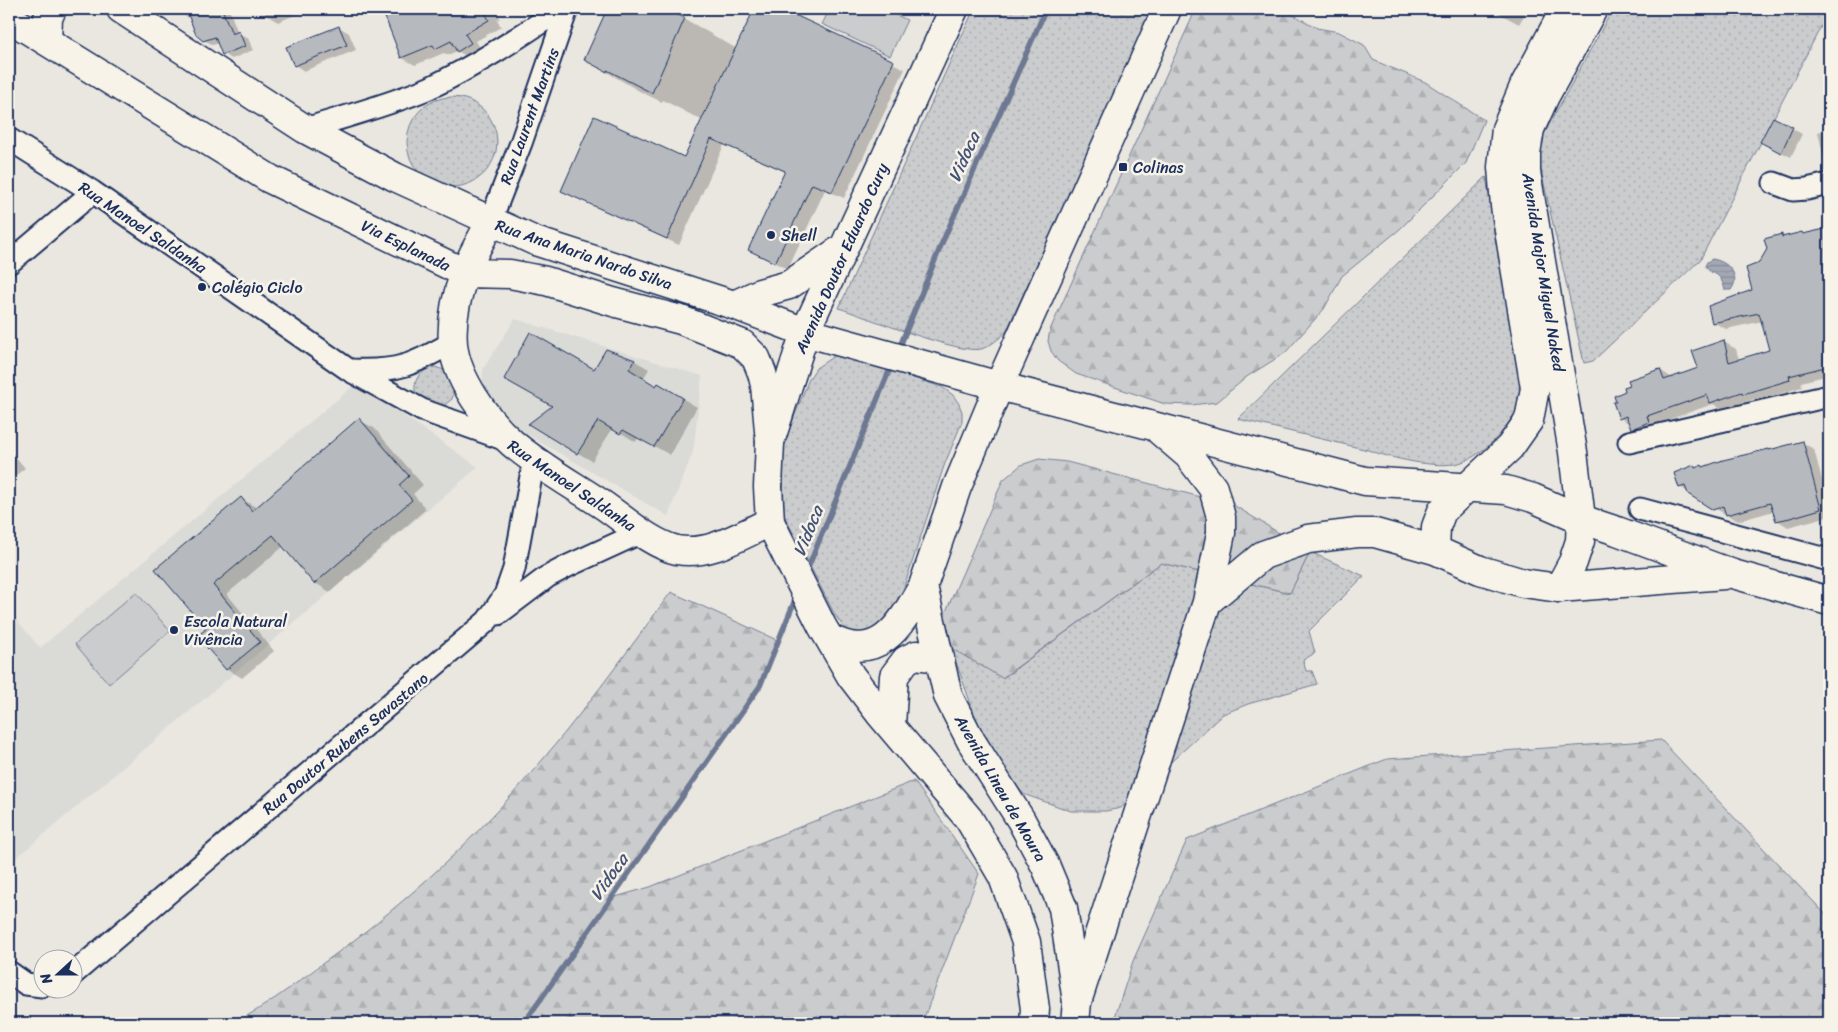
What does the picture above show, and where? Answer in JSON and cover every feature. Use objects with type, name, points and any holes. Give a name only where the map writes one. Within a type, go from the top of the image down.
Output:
[{"type":"main road","points":[[27,24],[48,18],[52,9]]},
{"type":"main road","name":"Rua Ana Maria Nardo Silva","points":[[121,9],[305,129],[395,177],[535,241],[734,305],[806,332],[999,386],[1365,481],[1467,486],[1506,490],[1533,498],[1581,519],[1734,574],[1829,601]]},
{"type":"main road","name":"Avenida Doutor Eduardo Cury","points":[[826,632],[773,529],[768,487],[770,442],[806,332],[954,9]]},
{"type":"main road","points":[[826,632],[850,647],[868,646],[881,640],[897,628],[923,586],[957,487],[999,386],[1167,9]]},
{"type":"main road","name":"Avenida Major Miguel Naked","points":[[1436,550],[1436,527],[1442,511],[1510,447],[1528,420],[1535,388],[1505,206],[1502,167],[1506,129],[1525,84],[1565,9]]},
{"type":"main road","name":"Avenida Major Miguel Naked","points":[[1559,588],[1573,562],[1580,541],[1581,519],[1572,442],[1526,172],[1526,153],[1530,129],[1545,96],[1592,9]]},
{"type":"main road","name":"Via Esplanada","points":[[27,24],[270,179],[465,273],[510,274],[546,281],[613,302],[681,320],[742,344],[756,358],[766,385],[770,442]]},
{"type":"main road","points":[[490,222],[465,273],[455,310],[453,342],[460,371],[468,388],[478,405],[511,442]]},
{"type":"main road","points":[[734,305],[760,293],[789,285],[844,247]]},
{"type":"main road","points":[[1076,1013],[1207,602],[1221,533],[1221,517],[1213,488],[1188,455],[1155,427]]},
{"type":"main road","name":"Rua Manoel Saldanha","points":[[511,442],[534,460],[642,532],[664,545],[676,549],[690,551],[715,547],[773,529]]},
{"type":"main road","points":[[1207,602],[1263,555],[1308,539],[1357,533],[1375,533],[1436,550],[1480,570],[1514,580],[1559,588],[1734,574]]},
{"type":"main road","name":"Avenida Lineu de Moura","points":[[923,586],[948,696],[970,741],[1021,820],[1046,866],[1063,908],[1076,1013]]},
{"type":"main road","points":[[826,632],[851,676],[969,819],[1004,877],[1026,942],[1035,1009],[1034,1023]]},
{"type":"main road","points":[[891,726],[894,676],[906,660],[916,655],[940,658]]},
{"type":"street","name":"Rua Laurent Martins","points":[[305,129],[387,104],[429,88],[530,30],[561,9]]},
{"type":"street","name":"Rua Laurent Martins","points":[[490,222],[522,143],[568,9]]},
{"type":"street","name":"Rua Manoel Saldanha","points":[[9,139],[93,192],[349,370],[422,410],[511,442]]},
{"type":"street","points":[[1774,183],[1793,190],[1829,184]]},
{"type":"street","points":[[10,260],[93,192]]},
{"type":"street","points":[[349,370],[378,371],[400,368],[424,360],[453,342]]},
{"type":"street","points":[[1629,442],[1829,396]]},
{"type":"street","name":"Rua Doutor Rubens Savastano","points":[[82,966],[487,621],[505,595],[514,568],[534,460]]},
{"type":"street","points":[[1640,509],[1829,560]]},
{"type":"street","points":[[487,621],[547,577],[642,532]]},
{"type":"street","points":[[9,972],[26,984],[32,985]]},
{"type":"shaded area","points":[[1712,259],[1728,266],[1734,274],[1735,279],[1731,290],[1725,290],[1718,276],[1705,266]]},
{"type":"shaded area","points":[[515,319],[702,376],[693,452],[668,516],[516,428],[492,403],[482,386],[483,369]]},
{"type":"shaded area","name":"Escola Natural Vivência","points":[[357,383],[478,467],[9,864],[9,611],[40,648]]},
{"type":"green space","points":[[830,9],[883,9],[907,20],[890,56],[822,24]]},
{"type":"green space","points":[[974,9],[1153,9],[1006,332],[981,349],[970,349],[934,341],[839,308]]},
{"type":"green space","points":[[1196,9],[1283,9],[1317,28],[1339,32],[1364,45],[1373,60],[1425,82],[1484,120],[1466,163],[1400,229],[1342,276],[1324,309],[1285,353],[1248,376],[1217,402],[1191,405],[1165,404],[1076,374],[1058,361],[1051,351],[1048,341],[1050,330]]},
{"type":"green space","points":[[1613,9],[1829,9],[1829,11],[1700,260],[1593,361],[1584,363],[1536,148]]},
{"type":"green space","points":[[452,97],[469,100],[484,110],[494,125],[497,142],[494,159],[484,174],[469,184],[452,187],[435,184],[420,174],[410,159],[407,142],[410,125],[420,110],[435,100]]},
{"type":"green space","points":[[1486,177],[1520,370],[1518,405],[1509,423],[1496,438],[1481,451],[1465,461],[1438,465],[1400,459],[1238,419]]},
{"type":"green space","points":[[837,354],[942,387],[953,395],[962,412],[962,422],[944,466],[898,605],[882,625],[863,634],[853,633],[843,626],[835,615],[784,515],[784,443],[809,379],[816,368]]},
{"type":"green space","points":[[435,367],[447,371],[455,387],[452,399],[442,407],[417,398],[415,392],[417,378],[420,374]]},
{"type":"green space","points":[[1039,459],[1067,462],[1235,506],[1310,552],[1290,593],[1161,563],[1002,678],[951,648],[944,616],[1003,480],[1021,465]]},
{"type":"green space","points":[[1310,552],[1364,576],[1309,631],[1315,653],[1303,660],[1306,671],[1312,671],[1317,684],[1248,704],[1223,714],[1121,808],[1106,811],[1071,811],[1023,794],[983,738],[951,648],[1003,678],[1161,563],[1290,593]]},
{"type":"green space","points":[[136,592],[170,631],[109,684],[75,644]]},
{"type":"green space","points":[[671,592],[779,641],[760,686],[612,898],[650,887],[914,781],[979,874],[922,1023],[234,1023],[257,1010],[350,944],[403,901],[454,855],[502,806],[564,734]]},
{"type":"green space","points":[[1661,740],[1829,918],[1829,1023],[1113,1023],[1133,961],[1187,840],[1387,759]]},
{"type":"building","points":[[186,9],[222,9],[232,34],[239,31],[245,46],[222,55],[215,37],[203,41],[196,35]]},
{"type":"building","points":[[407,9],[483,9],[489,20],[465,34],[471,43],[457,52],[451,41],[435,49],[433,45],[401,58],[385,17]]},
{"type":"building","points":[[607,9],[665,9],[685,18],[652,93],[584,60]]},
{"type":"building","points":[[754,9],[782,9],[894,61],[832,192],[812,184],[775,263],[748,250],[785,171],[711,139],[667,239],[561,191],[594,116],[684,157]]},
{"type":"building","points":[[339,26],[347,45],[294,66],[286,47]]},
{"type":"building","points":[[1773,117],[1793,127],[1781,153],[1760,142]]},
{"type":"building","points":[[1829,228],[1829,366],[1789,376],[1790,380],[1743,394],[1742,392],[1710,403],[1707,395],[1647,416],[1649,422],[1631,429],[1626,416],[1619,419],[1613,402],[1616,402],[1614,396],[1625,391],[1624,387],[1630,385],[1628,380],[1660,369],[1664,380],[1698,368],[1692,351],[1724,340],[1729,362],[1769,350],[1759,313],[1712,323],[1708,306],[1752,290],[1746,268],[1759,263],[1767,249],[1764,239],[1782,234],[1782,237]]},
{"type":"building","points":[[530,332],[594,369],[606,349],[635,360],[629,369],[656,386],[658,383],[683,398],[654,447],[623,430],[620,434],[598,421],[577,454],[528,424],[552,406],[504,379]]},
{"type":"building","points":[[359,418],[409,476],[399,485],[412,500],[314,584],[273,535],[213,585],[260,642],[226,670],[197,636],[206,629],[155,569],[241,497],[252,511]]},
{"type":"building","points":[[1803,441],[1821,509],[1790,518],[1776,521],[1770,503],[1726,515],[1723,506],[1713,510],[1688,494],[1685,486],[1679,488],[1674,473],[1694,465],[1695,468],[1702,465],[1703,467],[1723,460]]},
{"type":"waterway","name":"Vidoca","points":[[898,351],[942,243],[1046,9]]},
{"type":"waterway","name":"Vidoca","points":[[805,575],[892,364]]},
{"type":"waterway","name":"Vidoca","points":[[524,1023],[760,686],[797,595]]},
{"type":"place","name":"Colinas","points":[[1123,167]]},
{"type":"place","name":"Shell","points":[[771,235]]},
{"type":"place","name":"Colégio Ciclo","points":[[202,287]]},
{"type":"place","name":"Escola Natural Vivência","points":[[174,630]]}]
